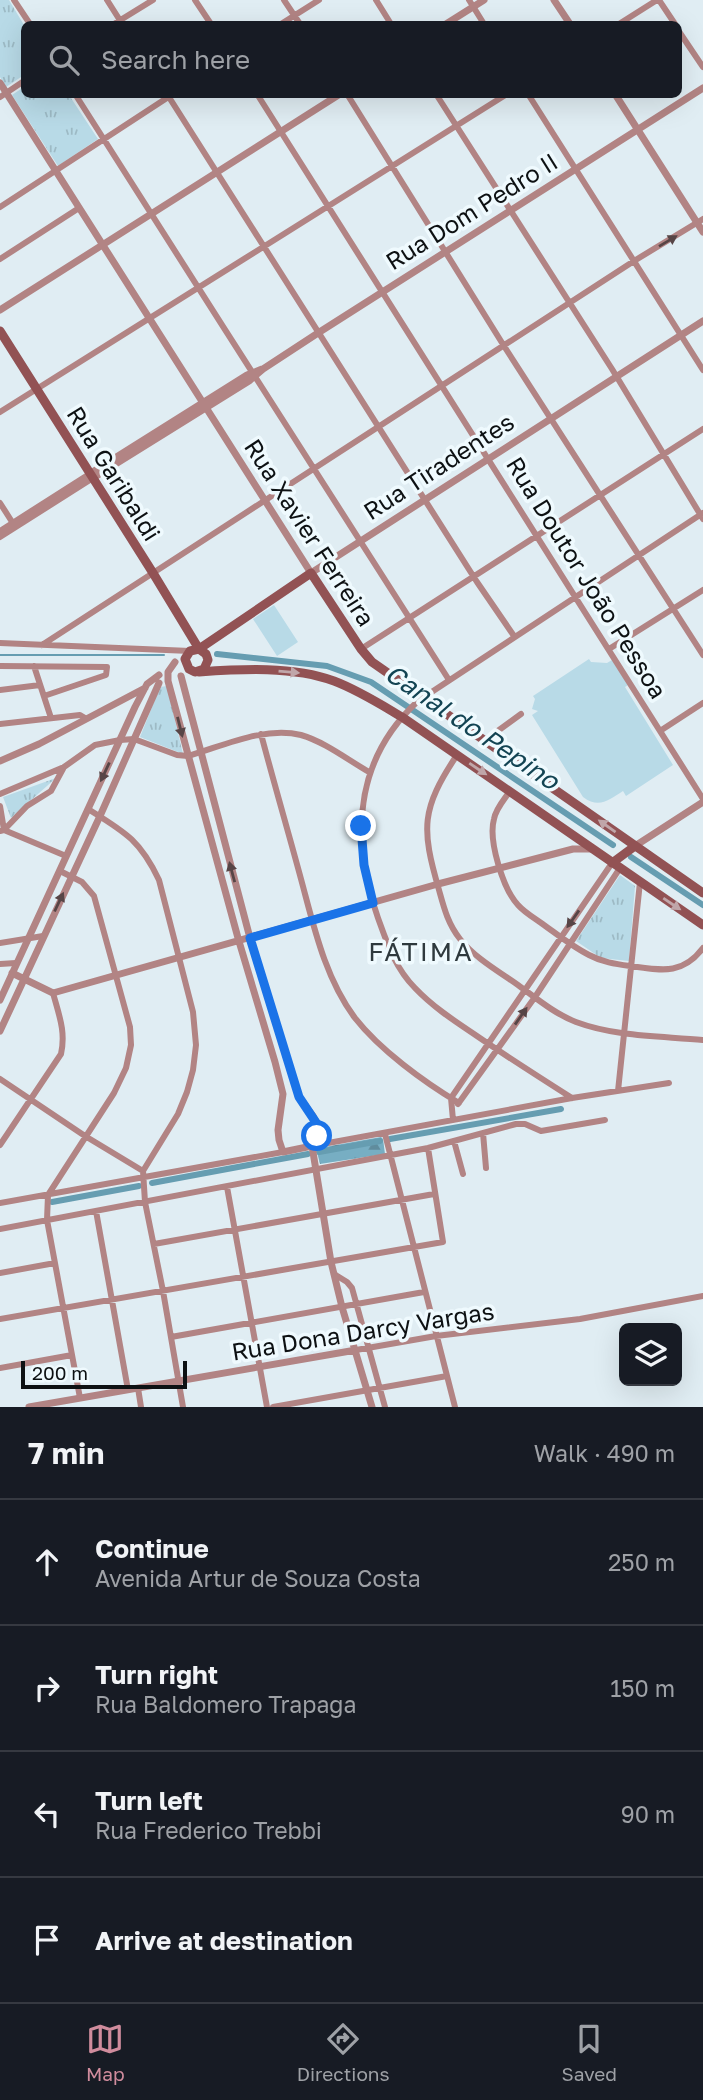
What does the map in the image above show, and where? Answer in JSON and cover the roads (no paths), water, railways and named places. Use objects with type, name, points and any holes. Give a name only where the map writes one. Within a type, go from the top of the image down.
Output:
[{"type":"main road","name":"Rua Garibaldi","points":[[0,331],[153,573],[192,638],[193,651]]},
{"type":"main road","name":"Rua Xavier Ferreira","points":[[311,573],[372,662],[420,700],[485,741],[703,893]]},
{"type":"main road","name":"Rua Tiradentes","points":[[193,651],[311,573]]},
{"type":"main road","points":[[197,672],[204,669],[208,660],[206,654],[193,651],[186,663],[189,669],[197,672],[282,671],[311,674],[336,682],[405,714],[457,755],[703,925]]},
{"type":"main road","points":[[616,866],[621,857],[635,846]]},
{"type":"street","points":[[14,0],[28,21]]},
{"type":"street","points":[[107,0],[118,21]]},
{"type":"street","points":[[122,21],[153,0]]},
{"type":"street","points":[[195,0],[209,21]]},
{"type":"street","points":[[284,0],[298,21]]},
{"type":"street","points":[[286,21],[320,0]]},
{"type":"street","points":[[376,0],[389,21]]},
{"type":"street","points":[[450,21],[471,4],[484,0]]},
{"type":"street","points":[[554,0],[568,21]]},
{"type":"street","points":[[624,21],[658,0],[673,21]]},
{"type":"street","points":[[471,4],[482,21]]},
{"type":"street","points":[[682,36],[703,67]]},
{"type":"street","name":"Rua Xavier Ferreira","points":[[0,83],[3,95],[56,171],[311,573]]},
{"type":"street","points":[[3,95],[21,83]]},
{"type":"street","name":"Rua Dom Pedro II","points":[[0,537],[14,525],[703,88]]},
{"type":"street","points":[[78,98],[449,680]]},
{"type":"street","points":[[0,207],[165,98]]},
{"type":"street","points":[[171,98],[318,333],[514,636]]},
{"type":"street","name":"Rua Doutor João Pessoa","points":[[260,98],[703,800]]},
{"type":"street","points":[[0,310],[334,98]]},
{"type":"street","points":[[350,98],[703,656]]},
{"type":"street","points":[[438,98],[702,515],[420,700],[405,714],[369,772],[362,808],[361,842],[364,865],[389,950],[405,977],[424,997],[497,1051],[572,1098]]},
{"type":"street","points":[[0,412],[501,98]]},
{"type":"street","points":[[531,98],[703,370]]},
{"type":"street","points":[[618,98],[700,221],[703,232]]},
{"type":"street","points":[[0,259],[79,208]]},
{"type":"street","points":[[42,645],[634,261],[700,221]]},
{"type":"street","name":"Rua Tiradentes","points":[[311,573],[703,321]]},
{"type":"street","points":[[361,649],[703,429]]},
{"type":"street","points":[[0,503],[14,525]]},
{"type":"street","name":"Rua Dom Pedro II","points":[[0,531],[14,525]]},
{"type":"street","points":[[609,649],[703,590]]},
{"type":"street","points":[[0,643],[193,651]]},
{"type":"street","name":"Rua Tiradentes","points":[[0,761],[39,744],[159,679],[175,662],[193,651]]},
{"type":"street","points":[[175,662],[169,672],[168,681],[283,1094],[278,1130],[283,1152]]},
{"type":"street","points":[[0,666],[107,667],[106,675],[44,696]]},
{"type":"street","points":[[34,666],[51,718]]},
{"type":"street","name":"Rua Tiradentes","points":[[159,679],[168,681],[197,672]]},
{"type":"street","points":[[181,676],[250,938],[299,1097],[319,1128],[313,1146],[331,1262],[372,1407]]},
{"type":"street","points":[[0,1000],[135,707],[145,688],[159,679]]},
{"type":"street","points":[[0,1031],[100,816],[159,679]]},
{"type":"street","points":[[0,690],[40,685]]},
{"type":"street","name":"Rua Tiradentes","points":[[112,704],[145,688]]},
{"type":"street","points":[[126,697],[132,698],[135,707]]},
{"type":"street","points":[[660,731],[703,703]]},
{"type":"street","points":[[485,741],[521,714]]},
{"type":"street","points":[[0,724],[80,715],[85,718]]},
{"type":"street","points":[[0,794],[64,767],[95,745],[134,739],[177,755],[188,756],[261,734],[300,735],[325,746],[369,772]]},
{"type":"street","points":[[261,734],[313,920],[329,972],[340,995],[355,1018],[384,1049],[459,1103]]},
{"type":"street","points":[[457,755],[440,780],[432,799],[427,819],[427,841],[450,924],[461,940],[475,955],[575,1021],[623,1032],[703,1040]]},
{"type":"street","points":[[2,830],[27,806],[51,791],[64,767]]},
{"type":"street","points":[[510,791],[498,808],[492,829],[500,868],[518,905],[561,937],[602,961],[672,970],[685,965],[703,948]]},
{"type":"street","points":[[635,846],[703,800]]},
{"type":"street","points":[[0,806],[2,830]]},
{"type":"street","points":[[88,809],[126,833],[151,863],[159,880],[193,1012],[196,1045],[187,1093],[143,1175],[145,1202],[183,1407]]},
{"type":"street","points":[[2,830],[66,856]]},
{"type":"street","points":[[573,849],[577,844],[574,835]]},
{"type":"street","points":[[214,849],[226,846]]},
{"type":"street","points":[[12,973],[53,993],[438,884],[573,849],[593,849]]},
{"type":"street","points":[[453,1120],[451,1098],[561,937],[616,866]]},
{"type":"street","points":[[453,1111],[535,997],[616,866]]},
{"type":"street","points":[[60,870],[88,887],[94,896],[130,1027],[131,1045],[126,1068],[114,1093],[48,1195],[47,1220],[80,1398]]},
{"type":"street","points":[[618,1091],[640,882]]},
{"type":"street","points":[[0,943],[43,936]]},
{"type":"street","points":[[0,964],[16,963]]},
{"type":"street","points":[[0,1145],[61,1054],[63,1029],[53,993]]},
{"type":"street","points":[[275,1062],[293,1078]]},
{"type":"street","points":[[0,1079],[143,1175]]},
{"type":"street","points":[[0,1203],[572,1098],[669,1083]]},
{"type":"street","points":[[0,1229],[390,1156],[516,1124],[524,1124],[541,1131],[604,1120]]},
{"type":"street","points":[[483,1133],[486,1168]]},
{"type":"street","points":[[385,1134],[455,1407]]},
{"type":"street","points":[[454,1141],[463,1174]]},
{"type":"street","points":[[0,1319],[443,1242],[428,1148]]},
{"type":"street","points":[[227,1187],[267,1407]]},
{"type":"street","points":[[154,1244],[434,1194]]},
{"type":"street","points":[[96,1211],[128,1390]]},
{"type":"street","points":[[0,1273],[55,1263]]},
{"type":"street","points":[[334,1274],[348,1282],[352,1288],[385,1407]]},
{"type":"street","points":[[171,1337],[424,1292]]},
{"type":"street","name":"Rua Dona Darcy Vargas","points":[[29,1407],[54,1405],[80,1398],[436,1336],[580,1319],[703,1296]]},
{"type":"street","points":[[0,1368],[72,1355]]},
{"type":"street","points":[[273,1407],[447,1376]]},
{"type":"street","points":[[138,1388],[141,1407]]},
{"type":"waterway","name":"Canal do Pepino","points":[[217,654],[327,666],[371,682],[613,845]]},
{"type":"waterway","name":"Canal do Pepino","points":[[0,655],[164,655]]},
{"type":"waterway","name":"Canal do Pepino","points":[[631,857],[703,905]]},
{"type":"waterway","points":[[390,1139],[561,1109]]},
{"type":"waterway","points":[[319,1152],[380,1141]]},
{"type":"waterway","points":[[152,1183],[308,1154]]},
{"type":"waterway","points":[[52,1202],[139,1186]]},
{"type":"district","name":"FÁTIMA","points":[[421,952]]}]
